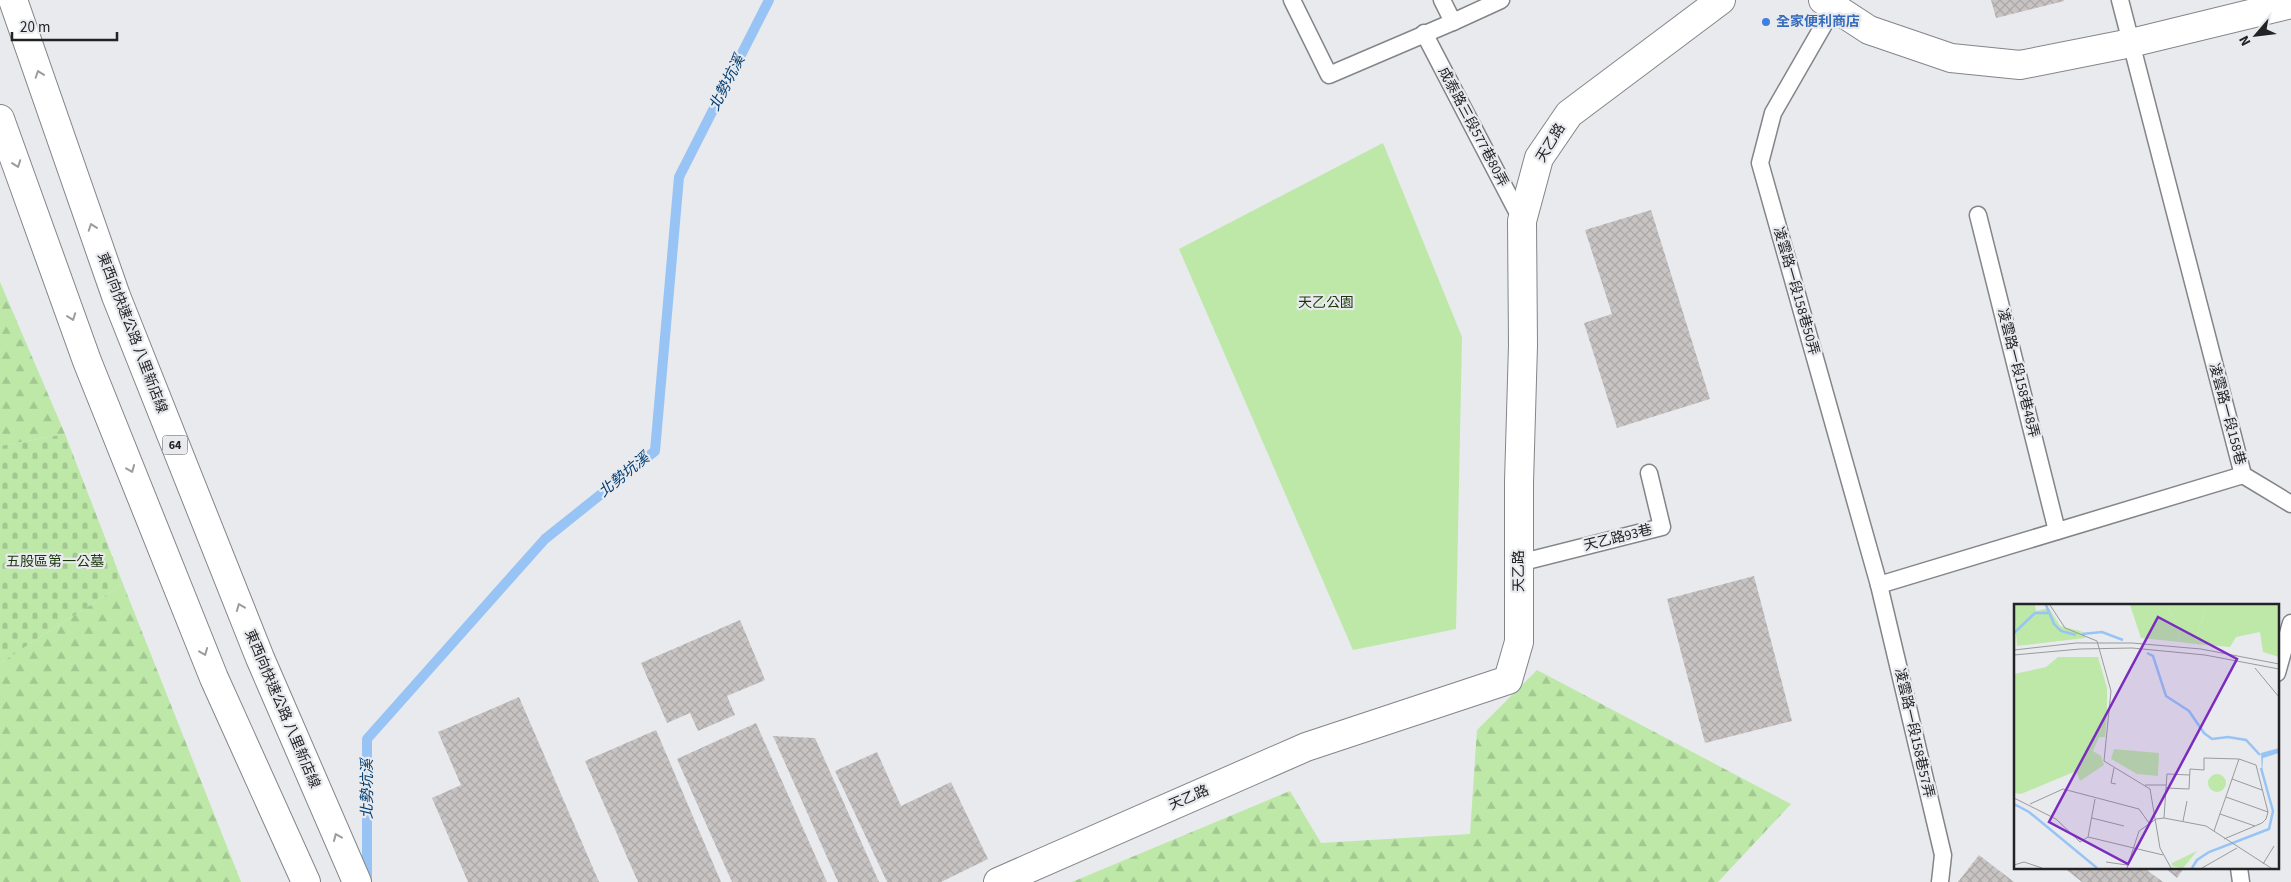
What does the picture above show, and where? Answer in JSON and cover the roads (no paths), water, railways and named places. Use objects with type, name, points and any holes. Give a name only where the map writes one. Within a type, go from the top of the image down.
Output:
[{"type":"main road","name":"東西向快速公路 八里新店線","points":[[13,0],[116,296],[260,658],[357,882]]},
{"type":"main road","name":"天乙路","points":[[998,882],[1306,747],[1508,680],[1519,642],[1523,345],[1522,221],[1540,158],[1569,114],[1721,0]]},
{"type":"main road","points":[[1828,3],[1869,30],[1951,58],[2020,65],[2131,43],[2291,4]]},
{"type":"main road","points":[[0,119],[87,361],[214,678],[306,882]]},
{"type":"lane","points":[[1292,0],[1329,75],[1501,0]]},
{"type":"lane","points":[[1442,0],[1453,22]]},
{"type":"lane","name":"凌雲路一段158巷","points":[[1879,586],[2243,475],[2120,0]]},
{"type":"lane","name":"凌雲路一段158巷50弄","points":[[1828,3],[1773,113],[1760,163],[1879,586]]},
{"type":"lane","name":"成泰路三段577巷80弄","points":[[1424,33],[1522,221]]},
{"type":"lane","name":"凌雲路一段158巷48弄","points":[[1978,215],[2057,531]]},
{"type":"lane","name":"天乙路93巷","points":[[1519,563],[1662,527],[1649,474]]},
{"type":"lane","points":[[2243,475],[2291,504]]},
{"type":"lane","name":"凌雲路一段158巷57弄","points":[[1879,586],[1943,855],[1940,882]]},
{"type":"lane","points":[[2278,669],[2291,623]]},
{"type":"waterway","name":"北勢坑溪","points":[[367,882],[367,739],[545,539],[655,451],[679,177],[769,0]]},
{"type":"place","name":"全家便利商店","points":[[1766,22]]},
{"type":"park label","name":"天乙公園","points":[[1326,303]]},
{"type":"park label","name":"五股區第一公墓","points":[[55,562]]}]
